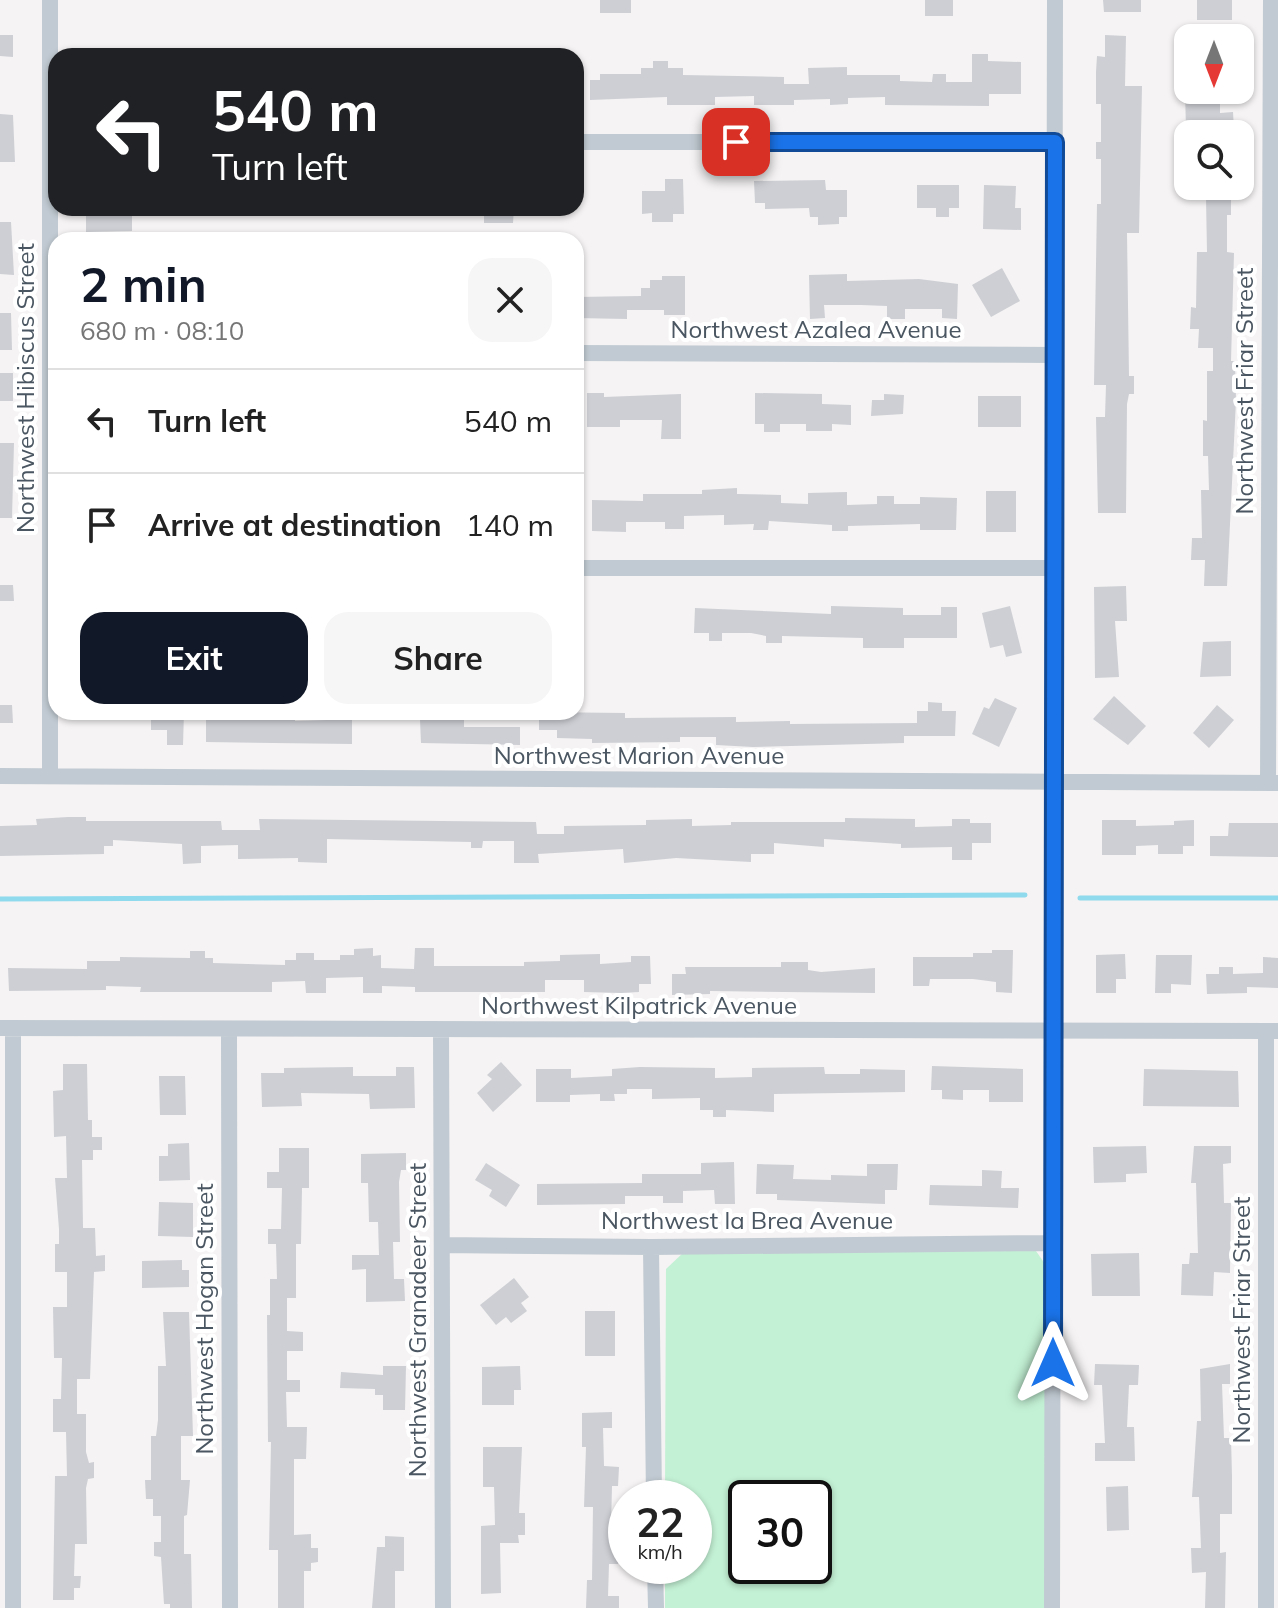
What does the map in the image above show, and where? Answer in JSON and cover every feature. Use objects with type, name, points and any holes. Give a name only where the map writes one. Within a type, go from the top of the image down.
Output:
[{"type":"street","name":"Northwest Hibiscus Street","points":[[50,0],[51,48]]},
{"type":"street","points":[[1052,1608],[1055,0]]},
{"type":"street","name":"Northwest Friar Street","points":[[1271,0],[1273,783]]},
{"type":"street","points":[[584,142],[1055,142]]},
{"type":"street","name":"Northwest Azalea Avenue","points":[[584,353],[1055,355]]},
{"type":"street","points":[[584,568],[1054,568]]},
{"type":"street","name":"Northwest Hibiscus Street","points":[[50,775],[51,720]]},
{"type":"street","name":"Northwest Marion Avenue","points":[[0,776],[1273,783]]},
{"type":"street","points":[[6,1028],[13,1608]]},
{"type":"street","name":"Northwest Kilpatrick Avenue","points":[[6,1028],[441,1031],[1055,1028],[1272,1031]]},
{"type":"street","name":"Northwest Hogan Street","points":[[229,1031],[230,1608]]},
{"type":"street","name":"Northwest Granadeer Street","points":[[441,1031],[443,1608]]},
{"type":"street","name":"Northwest Friar Street","points":[[1266,1608],[1272,1031]]},
{"type":"street","name":"Northwest la Brea Avenue","points":[[442,1245],[651,1247],[1053,1243]]},
{"type":"street","points":[[651,1247],[654,1480]]},
{"type":"street","points":[[655,1584],[656,1608]]},
{"type":"green space","points":[[1036,1251],[1045,1264],[1048,1306],[1047,1608],[665,1608],[665,1584],[712,1584],[712,1480],[665,1480],[666,1269],[684,1252]]},
{"type":"building","points":[[600,0],[631,0],[631,13],[600,13]]},
{"type":"building","points":[[925,0],[953,0],[953,16],[925,16]]},
{"type":"building","points":[[1103,0],[1141,0],[1141,12],[1104,12]]},
{"type":"building","points":[[1197,0],[1232,0],[1232,20],[1197,20]]},
{"type":"building","points":[[0,35],[13,35],[13,57],[0,56]]},
{"type":"building","points":[[1105,35],[1126,36],[1125,86],[1142,86],[1139,233],[1127,233],[1129,376],[1134,376],[1134,394],[1129,394],[1127,404],[1126,513],[1098,513],[1096,417],[1105,417],[1106,385],[1094,385],[1097,204],[1101,204],[1101,159],[1096,159],[1096,142],[1101,142],[1101,104],[1096,104],[1096,72],[1097,56],[1105,57]]},
{"type":"building","points":[[972,54],[988,54],[988,61],[1021,62],[1021,94],[989,94],[989,106],[885,105],[885,97],[848,98],[848,104],[830,105],[830,99],[794,100],[794,105],[754,105],[754,96],[715,97],[715,105],[667,105],[667,97],[590,100],[590,80],[600,80],[600,74],[641,74],[641,68],[653,68],[653,61],[668,61],[668,68],[683,68],[683,75],[784,77],[784,84],[809,84],[808,68],[847,67],[847,75],[900,75],[900,81],[932,82],[933,74],[946,74],[946,82],[972,82]]},
{"type":"building","points":[[1185,104],[1220,104],[1220,113],[1233,112],[1233,120],[1186,120]]},
{"type":"building","points":[[0,114],[13,115],[15,162],[0,162]]},
{"type":"building","points":[[665,179],[683,179],[684,214],[673,214],[673,222],[652,222],[652,213],[642,214],[642,191],[665,191]]},
{"type":"building","points":[[825,180],[826,190],[847,190],[847,217],[839,217],[839,224],[818,225],[818,217],[810,217],[809,208],[765,209],[765,203],[755,203],[754,181]]},
{"type":"building","points":[[917,185],[959,185],[959,208],[949,208],[949,217],[936,217],[936,208],[917,208]]},
{"type":"building","points":[[984,185],[1016,186],[1015,208],[1021,208],[1021,230],[983,229]]},
{"type":"building","points":[[1206,200],[1231,200],[1231,215],[1227,215],[1227,252],[1234,253],[1231,361],[1235,361],[1236,400],[1227,586],[1204,586],[1205,560],[1191,560],[1192,538],[1202,538],[1201,490],[1209,490],[1208,456],[1203,456],[1203,420],[1207,421],[1207,371],[1213,371],[1213,348],[1198,348],[1199,329],[1190,329],[1191,307],[1196,308],[1197,252],[1207,252]]},
{"type":"building","points":[[86,216],[132,216],[132,231],[86,232]]},
{"type":"building","points":[[484,216],[513,216],[513,223],[484,223]]},
{"type":"building","points":[[0,222],[11,222],[14,275],[0,274]]},
{"type":"building","points":[[1002,268],[1020,301],[991,317],[972,285]]},
{"type":"building","points":[[847,274],[847,281],[919,279],[958,284],[957,319],[942,318],[942,309],[905,309],[905,319],[887,319],[887,306],[824,305],[825,318],[810,319],[809,275]]},
{"type":"building","points":[[662,276],[685,276],[685,315],[664,315],[664,310],[627,310],[627,319],[584,318],[584,297],[641,296],[641,288],[650,288],[650,280],[662,280]]},
{"type":"building","points":[[0,313],[11,313],[12,350],[0,350]]},
{"type":"building","points":[[0,373],[13,373],[13,401],[0,401]]},
{"type":"building","points":[[587,393],[604,393],[604,397],[681,394],[681,439],[661,439],[662,420],[620,420],[620,427],[587,427]]},
{"type":"building","points":[[755,393],[822,394],[822,404],[851,405],[851,425],[832,424],[832,431],[806,431],[806,424],[780,424],[780,432],[764,432],[764,424],[755,424]]},
{"type":"building","points":[[884,394],[904,395],[903,414],[871,416],[872,400],[884,400]]},
{"type":"building","points":[[978,396],[1021,396],[1021,427],[978,427]]},
{"type":"building","points":[[0,443],[14,443],[12,518],[0,518]]},
{"type":"building","points":[[737,488],[737,494],[781,495],[781,503],[808,504],[808,493],[847,492],[847,505],[877,504],[877,496],[894,496],[894,504],[920,504],[920,497],[957,498],[956,530],[920,530],[920,524],[848,526],[848,531],[832,531],[832,525],[769,521],[768,530],[753,530],[754,524],[724,525],[724,515],[684,516],[684,529],[665,529],[665,522],[626,522],[626,532],[592,531],[592,500],[643,501],[643,494],[702,494],[702,490]]},
{"type":"building","points":[[986,491],[1016,491],[1016,532],[986,532]]},
{"type":"building","points":[[0,585],[13,585],[14,601],[0,601]]},
{"type":"building","points":[[1126,586],[1127,621],[1115,621],[1119,677],[1095,678],[1094,587]]},
{"type":"building","points":[[831,606],[903,608],[903,615],[941,615],[941,607],[957,607],[957,638],[904,638],[904,648],[863,648],[863,638],[782,636],[782,643],[766,643],[766,636],[751,633],[722,633],[722,641],[709,641],[709,633],[694,633],[695,608],[831,614]]},
{"type":"building","points":[[1010,606],[1022,653],[1006,657],[1003,645],[990,648],[982,613]]},
{"type":"building","points":[[1231,641],[1231,676],[1200,677],[1203,642]]},
{"type":"building","points":[[1114,696],[1146,726],[1128,745],[1093,719]]},
{"type":"building","points":[[995,698],[1017,708],[999,747],[972,734],[984,707],[989,709]]},
{"type":"building","points":[[928,702],[942,703],[942,711],[956,711],[955,736],[904,736],[904,743],[753,747],[716,745],[716,737],[680,737],[680,742],[592,743],[592,739],[557,738],[557,730],[539,730],[539,720],[584,720],[584,713],[625,713],[625,718],[736,717],[736,722],[790,721],[790,724],[917,723],[917,711],[928,711]]},
{"type":"building","points":[[0,705],[12,705],[13,723],[0,723]]},
{"type":"building","points":[[1217,705],[1234,720],[1209,748],[1193,733]]},
{"type":"building","points":[[151,720],[184,720],[183,745],[167,745],[167,730],[151,730]]},
{"type":"building","points":[[206,720],[352,720],[352,744],[206,742]]},
{"type":"building","points":[[420,720],[464,720],[464,727],[520,727],[520,745],[421,743]]},
{"type":"building","points":[[86,817],[86,821],[221,821],[222,830],[260,830],[259,819],[536,822],[537,834],[564,834],[564,826],[646,825],[646,820],[692,819],[692,826],[731,825],[731,822],[845,822],[845,818],[915,819],[915,827],[952,826],[952,819],[970,819],[970,823],[991,823],[991,843],[972,843],[972,860],[952,860],[952,847],[901,848],[901,844],[824,839],[824,847],[774,843],[774,854],[751,854],[751,862],[676,858],[624,863],[623,849],[538,854],[539,863],[514,863],[514,841],[483,841],[482,848],[471,848],[471,842],[327,839],[327,863],[298,862],[298,858],[238,859],[238,845],[201,846],[201,863],[183,864],[182,844],[113,840],[113,846],[104,846],[104,854],[0,856],[0,826],[37,825],[36,819]]},
{"type":"building","points":[[1102,820],[1136,820],[1136,826],[1174,825],[1174,821],[1194,820],[1194,846],[1183,846],[1183,854],[1158,854],[1158,845],[1136,846],[1136,855],[1102,855]]},
{"type":"building","points":[[1229,823],[1278,823],[1278,857],[1210,856],[1210,836],[1228,836]]},
{"type":"building","points":[[373,948],[373,956],[381,955],[381,968],[414,969],[415,948],[434,948],[434,966],[524,966],[524,962],[560,961],[560,955],[600,954],[600,964],[631,962],[631,956],[650,956],[651,984],[639,984],[639,992],[621,993],[584,992],[584,980],[545,980],[545,992],[415,992],[415,987],[382,986],[382,993],[363,993],[363,977],[326,978],[326,993],[306,993],[305,981],[272,982],[272,992],[140,992],[141,987],[106,986],[106,990],[9,991],[8,968],[87,969],[87,961],[120,961],[120,957],[190,958],[190,951],[205,951],[205,958],[213,958],[213,963],[285,965],[285,960],[296,960],[296,953],[314,953],[314,960],[340,960],[340,955],[354,955],[354,949]]},
{"type":"building","points":[[992,950],[1013,950],[1012,993],[996,992],[996,982],[973,979],[930,979],[929,986],[913,986],[913,957],[973,957],[973,953],[992,953]]},
{"type":"building","points":[[1125,954],[1126,979],[1116,979],[1116,993],[1096,993],[1096,955]]},
{"type":"building","points":[[1156,955],[1192,955],[1191,985],[1171,984],[1171,993],[1155,993]]},
{"type":"building","points":[[1263,957],[1278,958],[1278,988],[1247,987],[1247,993],[1207,994],[1206,974],[1219,974],[1219,967],[1233,967],[1233,974],[1263,973]]},
{"type":"building","points":[[781,962],[808,962],[808,970],[821,972],[875,968],[875,993],[710,991],[710,994],[672,995],[672,974],[686,974],[685,967],[781,967]]},
{"type":"building","points":[[501,1062],[522,1085],[493,1112],[477,1093],[492,1079],[487,1075]]},
{"type":"building","points":[[63,1064],[87,1064],[88,1120],[92,1120],[92,1137],[102,1137],[102,1150],[93,1150],[93,1160],[82,1160],[83,1228],[95,1228],[96,1256],[105,1255],[105,1271],[94,1272],[90,1379],[77,1379],[77,1414],[86,1414],[86,1452],[89,1463],[94,1462],[94,1478],[88,1479],[86,1488],[87,1544],[75,1544],[74,1576],[81,1576],[80,1588],[74,1588],[74,1600],[53,1600],[55,1476],[67,1476],[66,1432],[53,1432],[53,1399],[61,1399],[62,1358],[54,1358],[53,1307],[67,1307],[67,1272],[55,1272],[55,1244],[59,1244],[59,1229],[55,1178],[67,1178],[66,1136],[54,1137],[53,1091],[63,1090]]},
{"type":"building","points":[[932,1066],[1023,1069],[1023,1102],[989,1102],[989,1090],[963,1090],[963,1100],[942,1099],[942,1090],[931,1090]]},
{"type":"building","points":[[353,1067],[353,1076],[396,1076],[396,1067],[414,1067],[415,1108],[370,1109],[369,1094],[301,1093],[302,1106],[262,1107],[261,1073],[284,1073],[284,1068]]},
{"type":"building","points":[[824,1067],[825,1074],[860,1074],[860,1069],[905,1070],[905,1092],[774,1094],[774,1112],[726,1110],[726,1117],[713,1117],[713,1110],[700,1110],[700,1098],[652,1099],[652,1089],[627,1089],[627,1094],[614,1094],[615,1101],[600,1101],[600,1094],[570,1095],[570,1102],[536,1102],[536,1069],[571,1069],[571,1078],[612,1076],[612,1069],[715,1068],[715,1078],[752,1077],[752,1068]]},
{"type":"building","points":[[1144,1069],[1238,1071],[1239,1107],[1143,1106]]},
{"type":"building","points":[[159,1076],[185,1076],[186,1115],[160,1115]]},
{"type":"building","points":[[189,1143],[190,1180],[159,1181],[159,1156],[168,1156],[168,1144]]},
{"type":"building","points":[[1146,1146],[1147,1173],[1126,1174],[1126,1182],[1094,1183],[1093,1147]]},
{"type":"building","points":[[1194,1146],[1231,1146],[1231,1163],[1223,1164],[1224,1203],[1231,1203],[1230,1273],[1214,1272],[1213,1296],[1181,1295],[1182,1264],[1189,1264],[1190,1253],[1198,1253],[1196,1183],[1191,1183]]},
{"type":"building","points":[[279,1148],[309,1148],[309,1188],[302,1188],[301,1244],[296,1244],[296,1298],[287,1298],[287,1331],[303,1332],[303,1351],[287,1351],[287,1380],[300,1380],[300,1392],[286,1392],[287,1427],[307,1427],[306,1459],[294,1459],[294,1535],[311,1534],[311,1548],[318,1548],[318,1562],[311,1563],[311,1571],[304,1571],[304,1608],[278,1608],[278,1550],[269,1550],[271,1442],[268,1442],[267,1315],[270,1315],[270,1279],[277,1279],[276,1244],[268,1244],[268,1229],[281,1229],[282,1188],[267,1188],[267,1172],[279,1172]]},
{"type":"building","points":[[406,1153],[406,1170],[401,1170],[399,1182],[400,1242],[393,1242],[394,1279],[404,1279],[405,1301],[366,1302],[366,1269],[352,1270],[352,1255],[379,1255],[378,1222],[369,1222],[368,1183],[361,1183],[361,1154]]},
{"type":"building","points":[[734,1162],[735,1204],[715,1204],[714,1190],[683,1191],[683,1203],[663,1203],[663,1196],[625,1196],[625,1204],[537,1205],[537,1184],[642,1183],[642,1174],[701,1174],[701,1163]]},
{"type":"building","points":[[486,1163],[520,1185],[506,1207],[489,1196],[492,1190],[475,1180]]},
{"type":"building","points":[[757,1164],[794,1165],[793,1179],[831,1180],[831,1175],[867,1176],[867,1164],[898,1164],[897,1190],[885,1190],[885,1204],[777,1200],[777,1194],[756,1194]]},
{"type":"building","points":[[982,1170],[1002,1171],[1001,1188],[1019,1188],[1018,1208],[929,1205],[930,1185],[982,1186]]},
{"type":"building","points":[[159,1202],[193,1203],[193,1237],[158,1236]]},
{"type":"building","points":[[1139,1253],[1140,1296],[1092,1296],[1091,1254]]},
{"type":"building","points":[[182,1260],[182,1270],[189,1270],[189,1287],[142,1288],[142,1261]]},
{"type":"building","points":[[514,1278],[529,1297],[521,1303],[527,1311],[511,1323],[506,1317],[496,1325],[480,1305]]},
{"type":"building","points":[[585,1311],[615,1311],[615,1356],[585,1356]]},
{"type":"building","points":[[163,1312],[189,1312],[193,1436],[181,1436],[181,1480],[190,1480],[187,1515],[184,1516],[184,1554],[191,1554],[192,1608],[170,1608],[170,1604],[164,1604],[161,1557],[154,1556],[154,1542],[161,1542],[161,1516],[153,1516],[153,1499],[146,1499],[145,1480],[151,1480],[151,1436],[156,1436],[158,1420],[158,1366],[166,1366]]},
{"type":"building","points":[[1095,1364],[1139,1365],[1138,1385],[1129,1385],[1127,1427],[1134,1427],[1135,1461],[1095,1461],[1095,1443],[1105,1443],[1102,1385],[1094,1385]]},
{"type":"building","points":[[1230,1364],[1230,1384],[1222,1384],[1224,1438],[1231,1438],[1232,1476],[1232,1514],[1220,1514],[1220,1553],[1226,1552],[1225,1608],[1205,1608],[1206,1572],[1192,1573],[1191,1548],[1201,1548],[1199,1497],[1192,1497],[1197,1421],[1201,1421],[1200,1369]]},
{"type":"building","points":[[383,1366],[406,1366],[405,1410],[383,1410],[383,1395],[375,1395],[375,1389],[340,1388],[341,1372],[383,1375]]},
{"type":"building","points":[[520,1366],[521,1390],[514,1390],[514,1405],[482,1405],[482,1367]]},
{"type":"building","points":[[612,1412],[612,1428],[603,1428],[604,1466],[619,1467],[618,1480],[608,1480],[608,1596],[619,1596],[619,1608],[586,1608],[587,1580],[592,1580],[593,1507],[584,1507],[586,1447],[582,1447],[582,1413]]},
{"type":"building","points":[[483,1447],[522,1447],[519,1513],[525,1513],[525,1535],[518,1535],[519,1543],[500,1543],[501,1593],[481,1594],[481,1526],[495,1525],[494,1487],[483,1487]]},
{"type":"building","points":[[1128,1486],[1129,1530],[1107,1531],[1106,1487]]},
{"type":"building","points":[[385,1536],[404,1537],[404,1571],[395,1571],[395,1608],[372,1608],[377,1547],[385,1547]]},
{"type":"waterway","points":[[0,899],[1025,895]]},
{"type":"waterway","points":[[1080,898],[1278,898]]},
{"type":"route","points":[[736,142],[1055,142],[1053,1363]]}]
